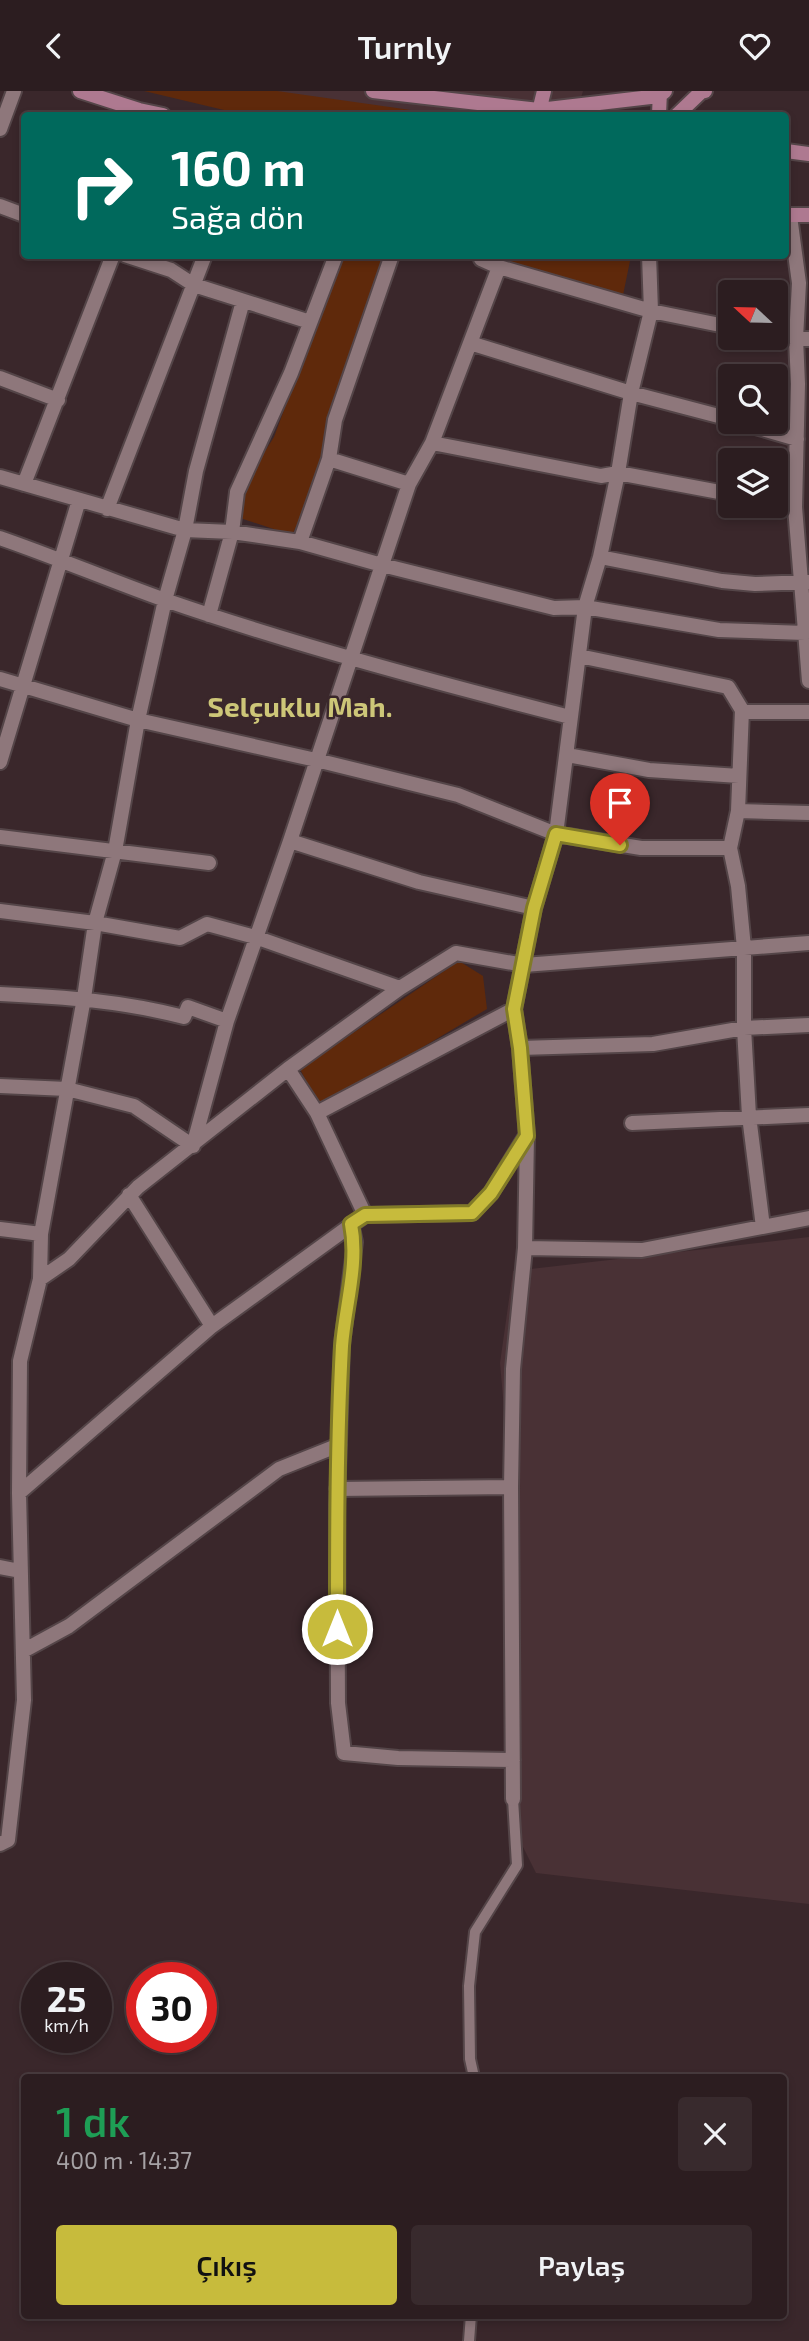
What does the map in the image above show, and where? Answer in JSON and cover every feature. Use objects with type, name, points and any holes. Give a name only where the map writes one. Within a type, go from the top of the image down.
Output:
[{"type":"main road","points":[[373,91],[530,112]]},
{"type":"main road","points":[[538,112],[544,91]]},
{"type":"main road","points":[[680,112],[705,91]]},
{"type":"main road","points":[[88,92],[149,112]]},
{"type":"main road","points":[[544,112],[661,93],[659,112]]},
{"type":"main road","points":[[789,151],[809,154]]},
{"type":"main road","points":[[789,216],[809,215]]},
{"type":"street","points":[[0,129],[14,91]]},
{"type":"street","points":[[0,206],[21,214]]},
{"type":"street","points":[[789,222],[799,283],[803,339],[795,507],[805,582],[809,681]]},
{"type":"street","points":[[24,484],[111,259]]},
{"type":"street","points":[[107,509],[204,259]]},
{"type":"street","points":[[209,615],[232,532],[237,492],[290,373],[334,259]]},
{"type":"street","points":[[300,542],[329,460],[335,420],[391,259]]},
{"type":"street","points":[[481,259],[499,267],[651,311],[718,325]]},
{"type":"street","points":[[513,1799],[513,1369],[525,1248],[527,1136],[514,1009],[534,908],[556,834],[585,607],[600,557],[631,393],[651,311],[649,259]]},
{"type":"street","points":[[151,260],[194,285],[310,322]]},
{"type":"street","points":[[193,1146],[227,1021],[409,484],[432,443],[499,267]]},
{"type":"street","points":[[0,1844],[8,1840],[24,1700],[19,1493],[20,1360],[40,1279],[41,1234],[95,923],[115,851],[138,720],[165,600],[185,530],[196,471],[243,301]]},
{"type":"street","points":[[470,343],[631,393],[718,416]]},
{"type":"street","points":[[0,379],[58,400]]},
{"type":"street","points":[[780,434],[797,439]]},
{"type":"street","points":[[432,443],[601,477],[618,473],[718,492]]},
{"type":"street","points":[[329,460],[409,484]]},
{"type":"street","points":[[0,477],[185,530],[232,532],[300,542],[554,608],[585,607],[719,630],[805,633]]},
{"type":"street","points":[[0,762],[79,499]]},
{"type":"street","points":[[788,506],[795,507]]},
{"type":"street","points":[[0,538],[209,615],[350,658],[570,717]]},
{"type":"street","points":[[600,557],[722,581],[755,584],[805,582]]},
{"type":"street","points":[[579,656],[728,687],[742,712],[738,811],[730,848],[738,886],[744,948],[748,1116],[763,1227]]},
{"type":"street","points":[[0,678],[138,720],[458,795],[556,834],[641,848],[730,848]]},
{"type":"street","points":[[742,712],[809,712]]},
{"type":"street","points":[[567,755],[649,769],[739,776]]},
{"type":"street","points":[[738,811],[809,813]]},
{"type":"street","points":[[0,837],[209,863]]},
{"type":"street","points":[[290,841],[419,882],[534,908]]},
{"type":"street","points":[[0,911],[95,923],[180,938],[207,924],[255,937],[400,988]]},
{"type":"street","points":[[40,1279],[69,1259],[130,1195],[288,1069],[400,988],[456,953],[524,965],[809,943]]},
{"type":"street","points":[[0,994],[84,998],[149,1008],[184,1017],[188,1007],[227,1021]]},
{"type":"street","points":[[317,1113],[514,1009]]},
{"type":"street","points":[[520,1048],[653,1044],[744,1028],[809,1024]]},
{"type":"street","points":[[288,1069],[317,1113],[365,1215]]},
{"type":"street","points":[[0,1086],[67,1089],[134,1106],[193,1146]]},
{"type":"street","points":[[632,1123],[809,1115]]},
{"type":"street","points":[[19,1493],[212,1326],[365,1215],[472,1213],[491,1193],[527,1136]]},
{"type":"street","points":[[130,1195],[212,1326]]},
{"type":"street","points":[[525,1248],[642,1250],[809,1218]]},
{"type":"street","points":[[351,1224],[355,1242],[342,1344],[337,1489],[338,1703],[344,1753],[398,1758],[513,1760]]},
{"type":"street","points":[[0,1229],[41,1234]]},
{"type":"street","points":[[23,1651],[69,1626],[279,1469],[339,1445]]},
{"type":"street","points":[[337,1489],[511,1487]]},
{"type":"street","points":[[0,1567],[20,1571]]},
{"type":"lane","points":[[473,2074],[470,2059],[469,1986],[475,1933],[517,1865],[513,1799]]},
{"type":"lane","points":[[469,2341],[471,2319]]},
{"type":"shaded area","points":[[144,91],[277,91],[425,112],[232,112]]},
{"type":"shaded area","points":[[170,91],[583,91],[577,112],[250,112]]},
{"type":"shaded area","points":[[340,259],[383,259],[328,418],[320,477],[292,535],[240,518],[248,478],[274,437]]},
{"type":"shaded area","points":[[498,259],[630,259],[621,305]]},
{"type":"shaded area","points":[[459,961],[483,976],[487,1009],[320,1108],[300,1069]]},
{"type":"shaded area","points":[[809,1237],[809,1904],[536,1873],[520,1841],[518,1570],[500,1363],[513,1271]]},
{"type":"district","name":"Selçuklu Mah.","points":[[300,707]]},
{"type":"route","points":[[337,1629],[337,1489],[342,1344],[355,1242],[351,1224],[365,1215],[472,1213],[491,1193],[527,1136],[514,1009],[534,908],[556,834],[620,845]]}]
